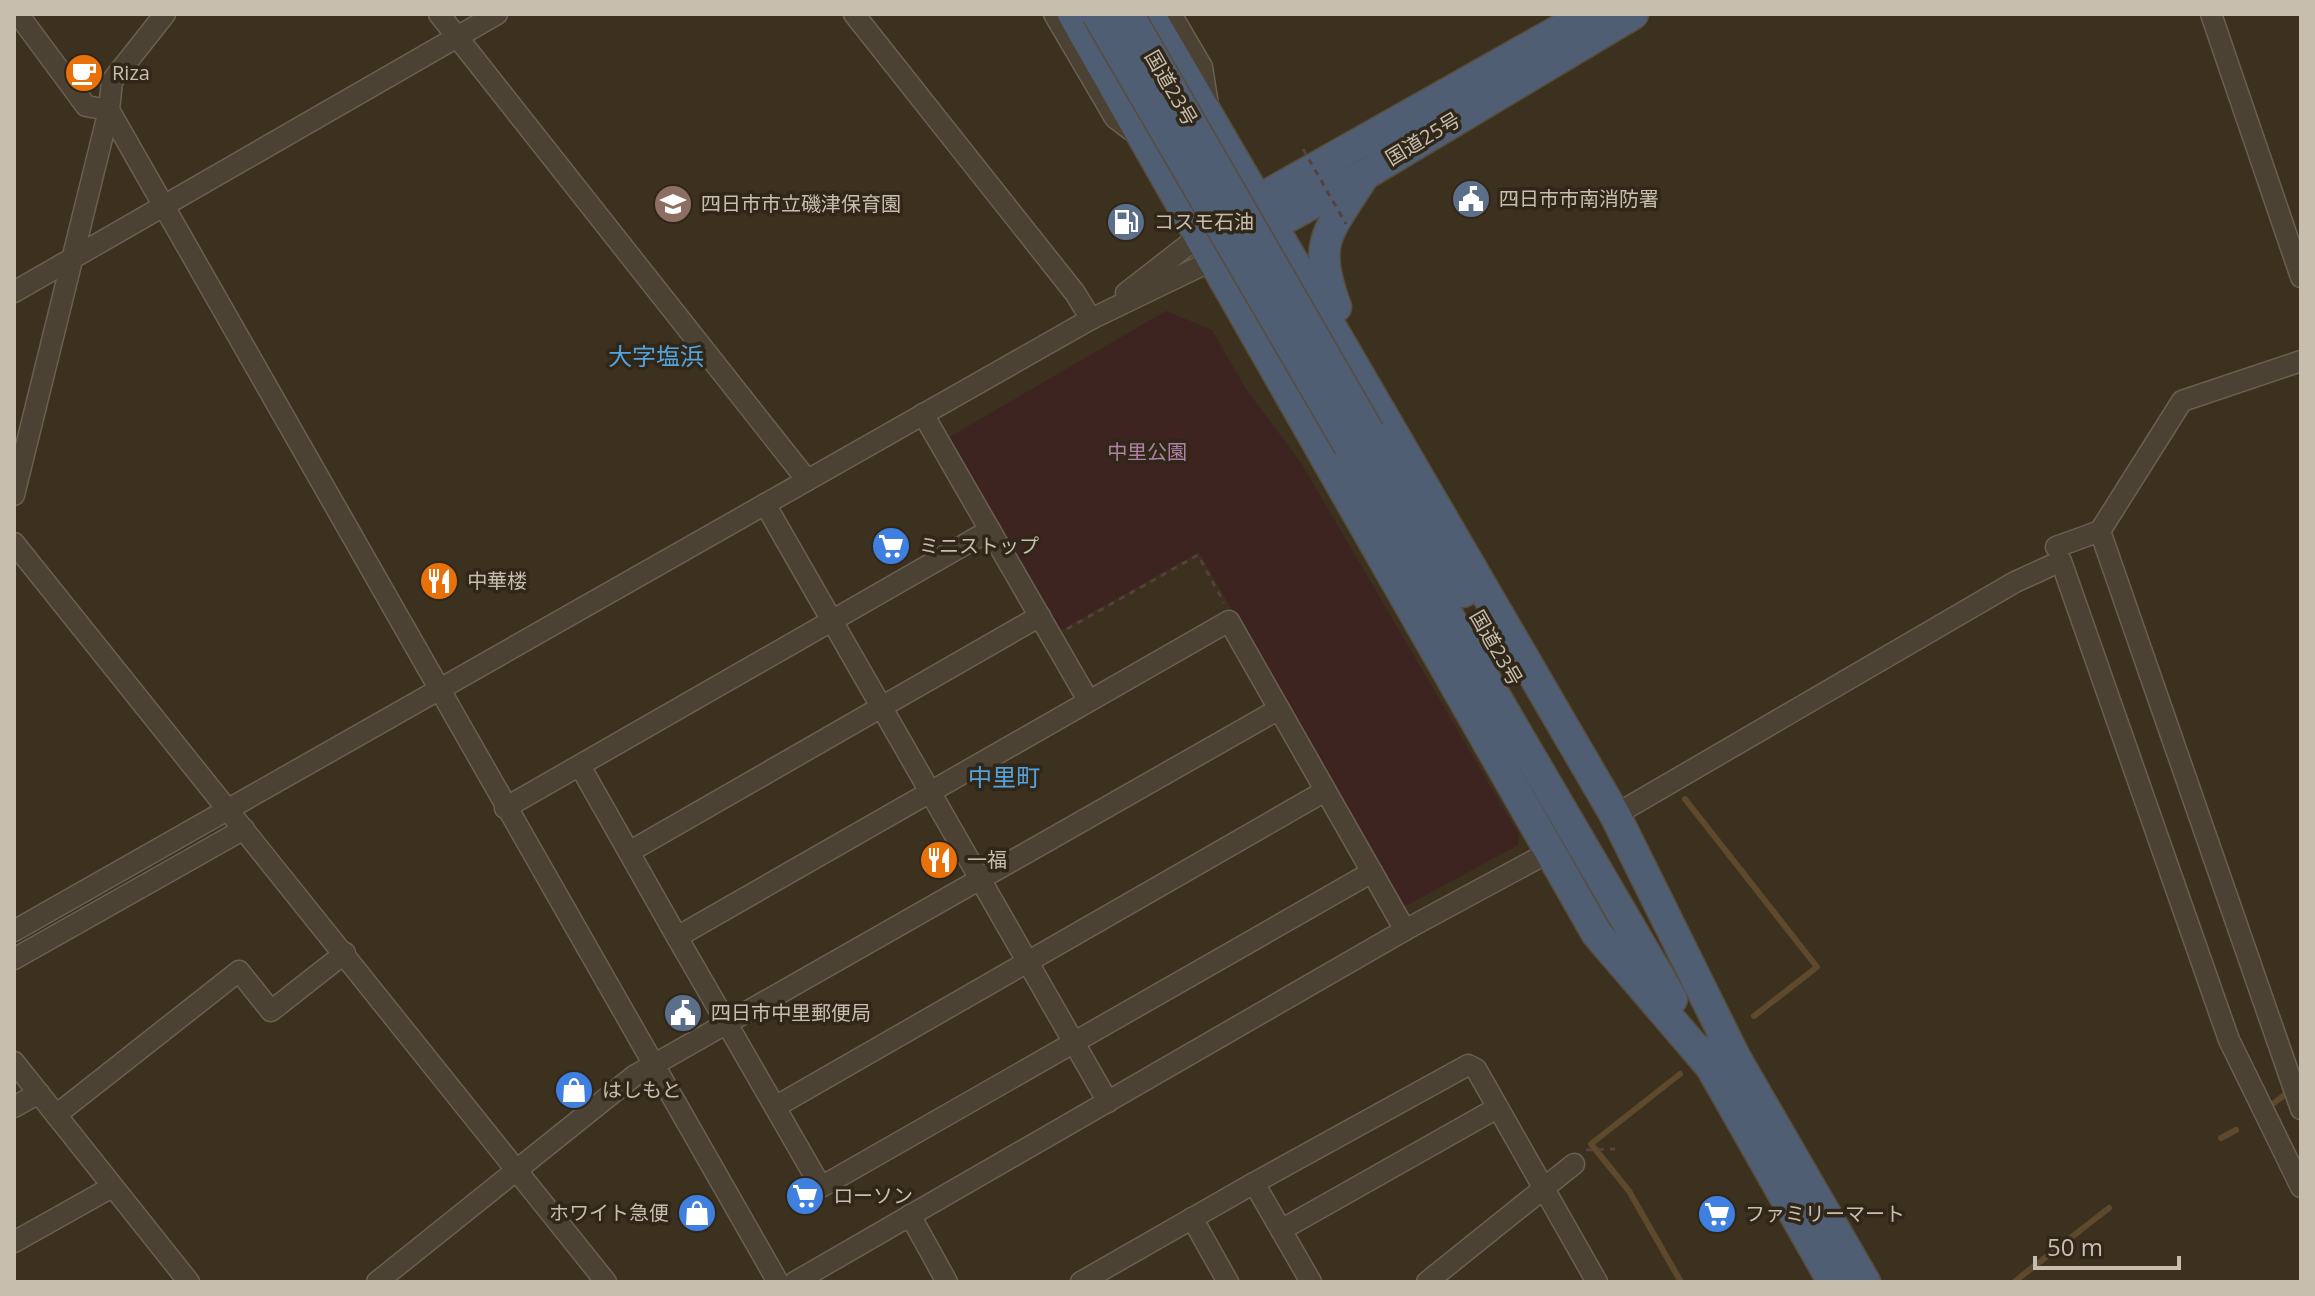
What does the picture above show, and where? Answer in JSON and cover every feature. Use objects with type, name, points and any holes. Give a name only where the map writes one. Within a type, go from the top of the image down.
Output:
[{"type":"highway","points":[[1073,14],[1597,934],[1723,1062]]},
{"type":"highway","name":"国道23号","points":[[1097,14],[1359,439],[1723,1062],[1865,1282]]},
{"type":"highway","name":"国道23号","points":[[1128,14],[1359,439]]},
{"type":"highway","points":[[1149,14],[1615,815],[1723,1062]]},
{"type":"highway","name":"国道25号","points":[[1205,249],[1588,14]]},
{"type":"highway","name":"国道25号","points":[[1266,212],[1364,175],[1633,14]]},
{"type":"highway","points":[[1340,338],[1336,307],[1323,273],[1324,246],[1335,216],[1364,175]]},
{"type":"highway","name":"国道23号","points":[[1723,1062],[1833,1282]]},
{"type":"street","points":[[18,14],[86,106],[109,110]]},
{"type":"street","points":[[14,495],[69,261],[109,110],[112,81],[165,14]]},
{"type":"street","points":[[439,14],[807,480]]},
{"type":"street","points":[[14,292],[497,14]]},
{"type":"street","points":[[854,14],[1075,293],[1091,319]]},
{"type":"street","points":[[1054,14],[1115,118],[1148,143]]},
{"type":"street","points":[[1171,14],[1202,67],[1209,118]]},
{"type":"street","points":[[2211,14],[2301,277]]},
{"type":"street","points":[[109,110],[778,1282]]},
{"type":"street","points":[[14,931],[1091,319],[1205,249]]},
{"type":"street","points":[[2056,547],[2100,531],[2182,401],[2301,361]]},
{"type":"street","points":[[923,414],[1088,700]]},
{"type":"street","points":[[765,504],[1108,1102]]},
{"type":"street","points":[[505,808],[990,530]]},
{"type":"street","points":[[2100,531],[2296,1094]]},
{"type":"street","points":[[14,543],[221,813],[244,829],[606,1282]]},
{"type":"street","points":[[1615,815],[2015,582],[2061,561],[2229,1040],[2301,1187]]},
{"type":"street","points":[[629,852],[1040,616]]},
{"type":"street","points":[[677,937],[1229,621],[1405,930]]},
{"type":"street","points":[[377,1282],[634,1076],[1279,709]]},
{"type":"street","points":[[580,766],[821,1187],[1372,872]]},
{"type":"street","points":[[775,1107],[1325,791]]},
{"type":"street","points":[[14,959],[244,829]]},
{"type":"street","points":[[795,1282],[1405,930],[1551,851]]},
{"type":"street","points":[[56,1115],[239,971],[271,1011],[345,953]]},
{"type":"street","points":[[14,1062],[189,1282]]},
{"type":"street","points":[[1081,1282],[1468,1065],[1476,1069],[1597,1282]]},
{"type":"street","points":[[14,1107],[39,1093]]},
{"type":"street","points":[[1281,1230],[1497,1108]]},
{"type":"street","points":[[1427,1282],[1574,1164]]},
{"type":"street","points":[[1254,1183],[1311,1282]]},
{"type":"street","points":[[14,1242],[112,1187]]},
{"type":"street","points":[[910,1215],[947,1282]]},
{"type":"street","points":[[1192,1218],[1228,1282]]},
{"type":"path","points":[[1303,149],[1346,224]]},
{"type":"path","points":[[1053,638],[1198,555],[1229,612],[1229,621]]},
{"type":"green space","name":"中里公園","points":[[1166,311],[1212,330],[1246,389],[1301,463],[1519,835],[1518,845],[1402,908],[1199,552],[1057,632],[946,439]]},
{"type":"waterway","points":[[1685,799],[1817,967],[1754,1016]]},
{"type":"waterway","points":[[1680,1074],[1591,1144],[1629,1191],[1681,1282]]},
{"type":"waterway","points":[[2274,1103],[2292,1089]]},
{"type":"waterway","points":[[2221,1138],[2236,1130]]},
{"type":"waterway","points":[[2014,1282],[2109,1208]]},
{"type":"place","name":"Riza","points":[[84,73]]},
{"type":"place","name":"四日市市南消防署","points":[[1471,199]]},
{"type":"place","name":"四日市市立磯津保育園","points":[[673,204]]},
{"type":"place","name":"コスモ石油","points":[[1126,222]]},
{"type":"place","name":"ミニストップ","points":[[891,546]]},
{"type":"place","name":"中華楼","points":[[439,581]]},
{"type":"place","name":"一福","points":[[939,860]]},
{"type":"place","name":"四日市中里郵便局","points":[[683,1013]]},
{"type":"place","name":"はしもと","points":[[574,1090]]},
{"type":"place","name":"ローソン","points":[[805,1196]]},
{"type":"place","name":"ホワイト急便","points":[[697,1213]]},
{"type":"place","name":"ファミリーマート","points":[[1717,1214]]},
{"type":"district","name":"大字塩浜","points":[[656,357]]},
{"type":"district","name":"中里町","points":[[1004,778]]}]
